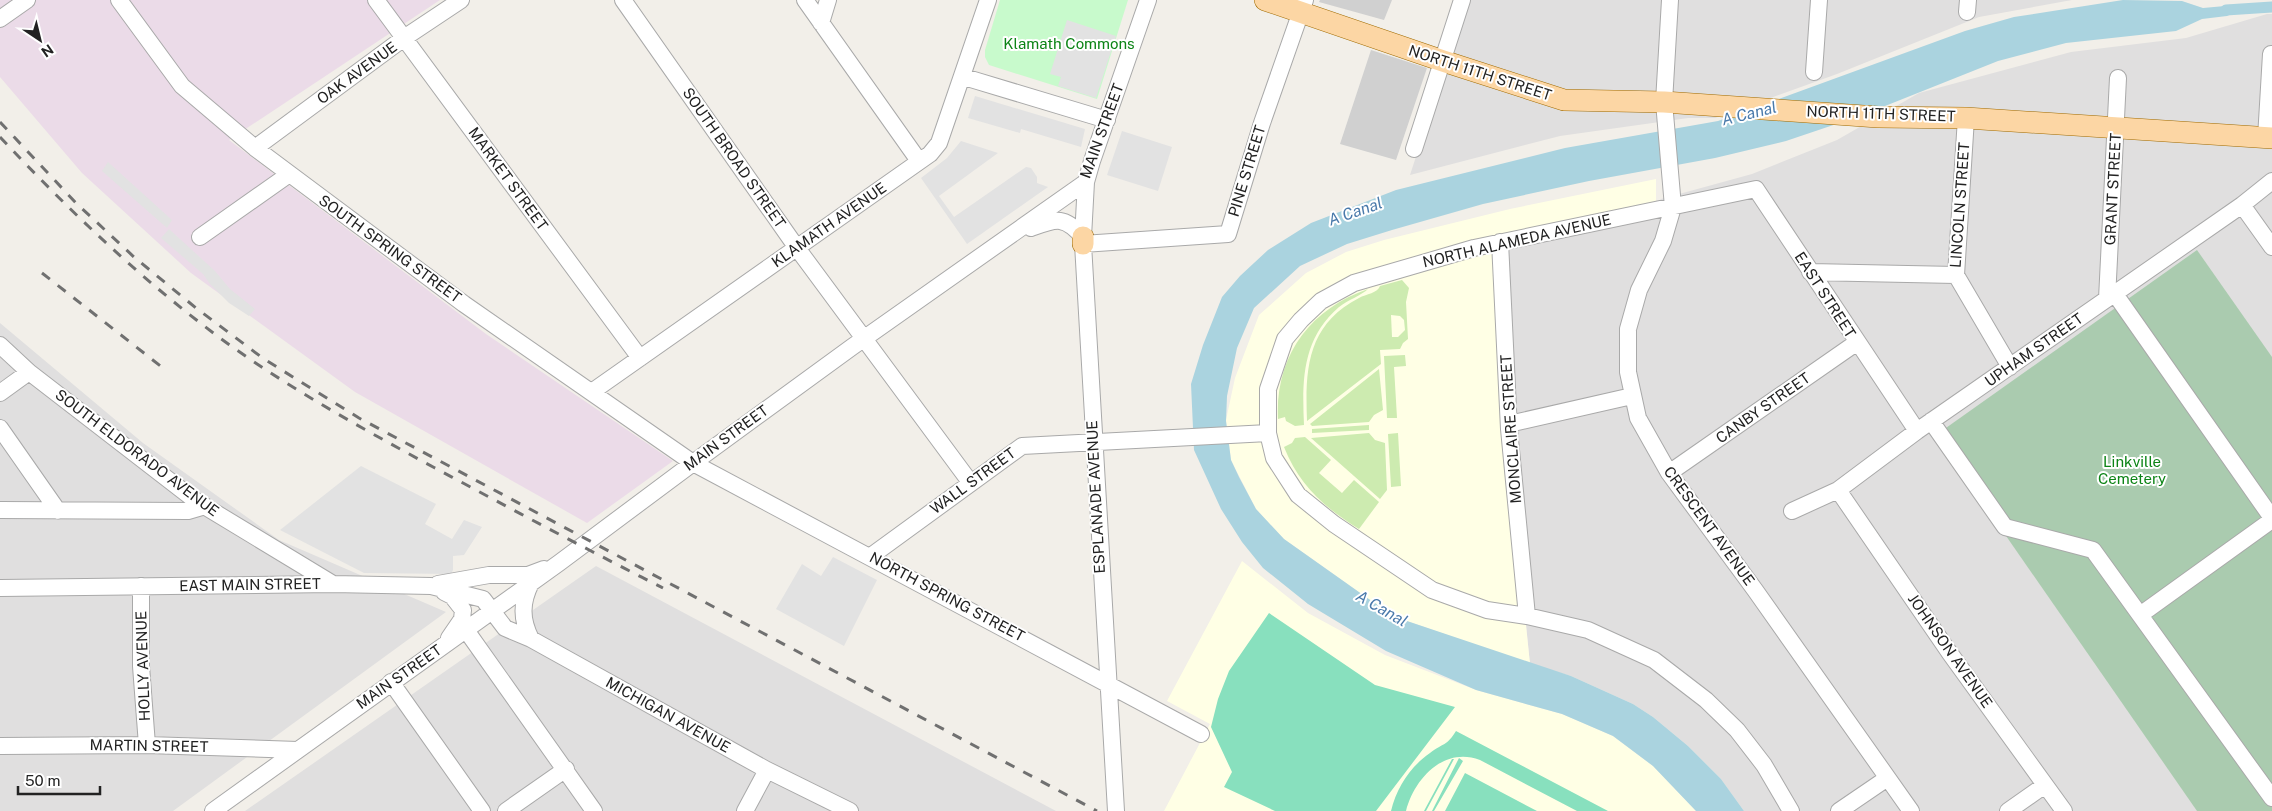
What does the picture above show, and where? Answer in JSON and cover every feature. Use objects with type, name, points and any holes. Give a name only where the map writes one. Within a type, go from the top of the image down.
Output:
[{"type":"main road","name":"NORTH 11TH STREET","points":[[1265,0],[1304,6],[1442,62],[1564,100],[1664,111],[1751,107],[1878,117],[1966,118],[2269,138]]},
{"type":"street","points":[[0,19],[27,0]]},
{"type":"street","name":"SOUTH SPRING STREET","points":[[119,0],[182,86],[288,175],[464,304],[692,462]]},
{"type":"street","name":"MARKET STREET","points":[[376,0],[640,358]]},
{"type":"street","name":"OAK AVENUE","points":[[255,148],[404,38],[461,0]]},
{"type":"street","name":"SOUTH BROAD STREET","points":[[623,0],[797,248],[970,482]]},
{"type":"street","points":[[805,0],[920,161]]},
{"type":"street","points":[[821,23],[828,0]]},
{"type":"street","name":"KLAMATH AVENUE","points":[[593,392],[920,161],[939,143],[964,77],[988,0]]},
{"type":"street","name":"MAIN STREET","points":[[213,811],[391,682],[531,584],[692,462],[1086,182],[1148,0]]},
{"type":"street","points":[[1414,149],[1462,0]]},
{"type":"street","name":"CRESCENT AVENUE","points":[[1670,0],[1664,111],[1673,188],[1673,207],[1670,225],[1632,309],[1627,350],[1632,396],[1638,418],[1669,473],[1755,590],[1886,779],[1911,811]]},
{"type":"street","points":[[1814,72],[1819,0]]},
{"type":"street","name":"PINE STREET","points":[[1083,240],[1228,234],[1262,123],[1304,6]]},
{"type":"street","points":[[2269,138],[2270,54]]},
{"type":"street","points":[[964,77],[1107,120]]},
{"type":"street","name":"GRANT STREET","points":[[2111,297],[2118,78]]},
{"type":"street","name":"LINCOLN STREET","points":[[1966,118],[1956,275],[2010,367]]},
{"type":"street","points":[[200,237],[288,175]]},
{"type":"street","name":"UPHAM STREET","points":[[1792,510],[1838,490],[1931,421],[2242,205],[2272,181]]},
{"type":"street","name":"ESPLANADE AVENUE","points":[[1086,182],[1083,240],[1093,442],[1116,811]]},
{"type":"street","name":"EAST STREET","points":[[1673,207],[1756,189],[1856,343],[1917,431]]},
{"type":"street","points":[[2242,205],[2272,247]]},
{"type":"street","name":"NORTH ALAMEDA AVENUE","points":[[1673,207],[1500,242],[1354,283],[1321,301],[1300,320],[1285,339],[1274,365],[1268,389],[1268,433],[1274,458],[1298,495],[1334,524],[1432,590],[1487,610],[1527,616],[1588,630],[1654,660],[1706,700],[1737,730],[1764,765],[1791,811]]},
{"type":"street","points":[[1014,233],[1057,220],[1072,224],[1083,240]]},
{"type":"street","name":"MONCLAIRE STREET","points":[[1500,242],[1509,424],[1518,545],[1527,616]]},
{"type":"street","points":[[1810,272],[1956,275]]},
{"type":"street","points":[[2111,297],[2272,519],[2140,615]]},
{"type":"street","name":"CANBY STREET","points":[[1669,473],[1856,343]]},
{"type":"street","name":"SOUTH ELDORADO AVENUE","points":[[0,345],[29,372],[205,506],[333,584]]},
{"type":"street","points":[[0,393],[29,372]]},
{"type":"street","points":[[1509,424],[1632,396]]},
{"type":"street","points":[[1931,421],[2005,527],[2093,550],[2272,798]]},
{"type":"street","points":[[0,428],[58,511]]},
{"type":"street","name":"WALL STREET","points":[[871,556],[970,482],[1022,446],[1187,439],[1268,433]]},
{"type":"street","name":"NORTH SPRING STREET","points":[[692,462],[1201,734]]},
{"type":"street","name":"JOHNSON AVENUE","points":[[1838,490],[1949,652],[2064,811]]},
{"type":"street","points":[[0,510],[188,511],[205,506]]},
{"type":"street","points":[[431,586],[489,576],[528,575],[559,563]]},
{"type":"street","name":"EAST MAIN STREET","points":[[0,588],[333,584],[431,586],[483,599],[492,611]]},
{"type":"street","points":[[531,584],[523,600],[523,616],[531,639]]},
{"type":"street","name":"HOLLY AVENUE","points":[[141,586],[141,666],[147,745]]},
{"type":"street","points":[[431,586],[452,596],[463,610],[462,619],[445,644]]},
{"type":"street","name":"MICHIGAN AVENUE","points":[[492,611],[505,628],[531,639],[767,770],[850,811]]},
{"type":"street","points":[[466,630],[594,811]]},
{"type":"street","points":[[391,682],[482,811]]},
{"type":"street","name":"MARTIN STREET","points":[[0,746],[147,745],[298,750]]},
{"type":"street","points":[[506,811],[566,769]]},
{"type":"street","points":[[745,811],[767,770]]},
{"type":"street","points":[[1839,811],[1886,779]]},
{"type":"street","points":[[2008,811],[2045,785]]},
{"type":"shaded area","points":[[0,0],[440,0],[229,140],[486,334],[673,461],[587,523],[355,392],[191,273],[82,173],[0,77]]},
{"type":"shaded area","points":[[1320,0],[1392,0],[1384,20],[1319,2]]},
{"type":"shaded area","points":[[1467,0],[2072,0],[1979,17],[1837,74],[1715,118],[1688,118],[1560,136],[1410,175]]},
{"type":"shaded area","points":[[2272,14],[2272,811],[1744,811],[1721,779],[1688,746],[1653,717],[1633,704],[1571,676],[1530,664],[1498,353],[1494,239],[1656,204],[1661,199],[1752,174],[1837,140],[1919,93],[2071,52],[2186,38]]},
{"type":"shaded area","points":[[1067,20],[1116,36],[1096,98],[1058,86],[1061,77],[1050,74]]},
{"type":"shaded area","points":[[1371,50],[1427,68],[1396,160],[1340,144]]},
{"type":"shaded area","points":[[975,96],[1085,129],[1081,147],[1021,129],[1020,133],[968,118]]},
{"type":"shaded area","points":[[1122,131],[1172,147],[1158,191],[1107,175]]},
{"type":"shaded area","points":[[961,141],[998,153],[939,196],[954,217],[1026,167],[1031,168],[1037,177],[1037,183],[1048,187],[967,244],[921,178],[947,158]]},
{"type":"shaded area","points":[[108,162],[172,220],[167,228],[102,171]]},
{"type":"shaded area","points":[[1656,179],[1656,204],[1494,239],[1498,353],[1530,664],[1407,621],[1373,602],[1284,539],[1256,509],[1231,460],[1226,420],[1235,378],[1259,315],[1306,273],[1346,252],[1384,240],[1510,209]]},
{"type":"shaded area","points":[[169,229],[215,271],[230,289],[255,309],[249,316],[229,303],[203,274],[161,238]]},
{"type":"shaded area","points":[[0,323],[143,443],[279,540],[446,612],[173,811],[0,811]]},
{"type":"shaded area","points":[[361,466],[436,504],[425,524],[452,539],[464,520],[482,527],[464,555],[453,556],[453,570],[451,574],[364,573],[280,530]]},
{"type":"shaded area","points":[[833,557],[877,580],[844,646],[776,609],[802,564],[821,576]]},
{"type":"shaded area","points":[[1242,561],[1308,613],[1385,655],[1476,690],[1562,714],[1613,736],[1653,766],[1696,811],[1164,811],[1210,724],[1167,701]]},
{"type":"shaded area","points":[[596,566],[1056,811],[245,811]]},
{"type":"green space","name":"Klamath Commons","points":[[1000,0],[1128,0],[1097,99],[989,65],[985,57],[985,50]]},
{"type":"green space","name":"Linkville Cemetery","points":[[2197,250],[2272,357],[2272,811],[2197,811],[1936,435]]},
{"type":"green space","points":[[1402,280],[1409,288],[1406,302],[1408,339],[1400,349],[1380,350],[1381,364],[1307,421],[1309,366],[1319,335],[1329,321],[1342,309],[1359,298],[1374,292],[1380,286]],"holes":[[[1391,315],[1400,316],[1404,320],[1405,330],[1398,337],[1392,337]]]},
{"type":"green space","points":[[1368,289],[1339,307],[1327,319],[1311,347],[1304,376],[1304,425],[1295,426],[1286,421],[1285,417],[1278,419],[1279,396],[1283,375],[1290,355],[1300,338],[1313,322],[1329,309],[1347,298]]},
{"type":"green space","points":[[1405,355],[1406,366],[1394,367],[1397,418],[1387,418],[1384,356]]},
{"type":"green space","points":[[1379,369],[1383,410],[1374,415],[1369,422],[1312,426],[1310,424]]},
{"type":"green space","points":[[1369,425],[1369,430],[1312,433],[1312,429]]},
{"type":"green space","points":[[1369,433],[1375,440],[1385,443],[1387,490],[1380,499],[1311,438]]},
{"type":"green space","points":[[1398,433],[1401,486],[1391,487],[1388,434]]},
{"type":"green space","points":[[1305,437],[1331,460],[1319,473],[1342,493],[1354,480],[1379,502],[1359,529],[1324,504],[1297,473],[1284,447],[1292,443],[1295,438]]},
{"type":"green space","points":[[1269,613],[1375,685],[1455,707],[1376,811],[1275,811],[1224,787],[1232,772],[1211,727],[1218,699],[1229,671]]},
{"type":"green space","points":[[1456,731],[1608,811],[1577,811],[1480,760],[1467,757],[1454,758],[1432,768],[1416,788],[1406,811],[1391,811],[1397,794],[1410,771],[1434,750],[1447,742]]},
{"type":"green space","points":[[1459,758],[1463,761],[1434,811],[1432,811]]},
{"type":"green space","points":[[1452,759],[1454,759],[1426,811],[1424,811]]},
{"type":"green space","points":[[1465,773],[1537,811],[1445,811]]},
{"type":"water","points":[[2123,0],[2182,1],[2203,8],[2236,5],[2240,10],[2227,16],[2202,19],[2176,31],[2066,43],[1998,61],[1860,116],[1786,141],[1715,158],[1589,181],[1483,204],[1392,230],[1347,244],[1300,266],[1254,308],[1237,348],[1227,396],[1226,421],[1231,460],[1256,509],[1284,539],[1373,602],[1407,621],[1571,676],[1633,704],[1653,717],[1688,746],[1721,779],[1744,811],[1696,811],[1653,766],[1613,736],[1562,714],[1476,690],[1386,651],[1308,604],[1263,568],[1242,542],[1221,509],[1194,450],[1191,384],[1203,345],[1222,297],[1240,276],[1268,250],[1311,223],[1396,190],[1565,148],[1718,121],[1965,31],[2014,17]]},
{"type":"waterway","name":"A Canal","points":[[2226,10],[2272,7]]},
{"type":"railway","points":[[0,122],[76,203],[134,257],[196,308],[264,359],[359,418],[1097,811]]},
{"type":"railway","points":[[0,137],[71,210],[146,279],[199,322],[252,361],[336,413],[393,445],[663,588]]},
{"type":"railway","points":[[42,273],[163,368]]}]
